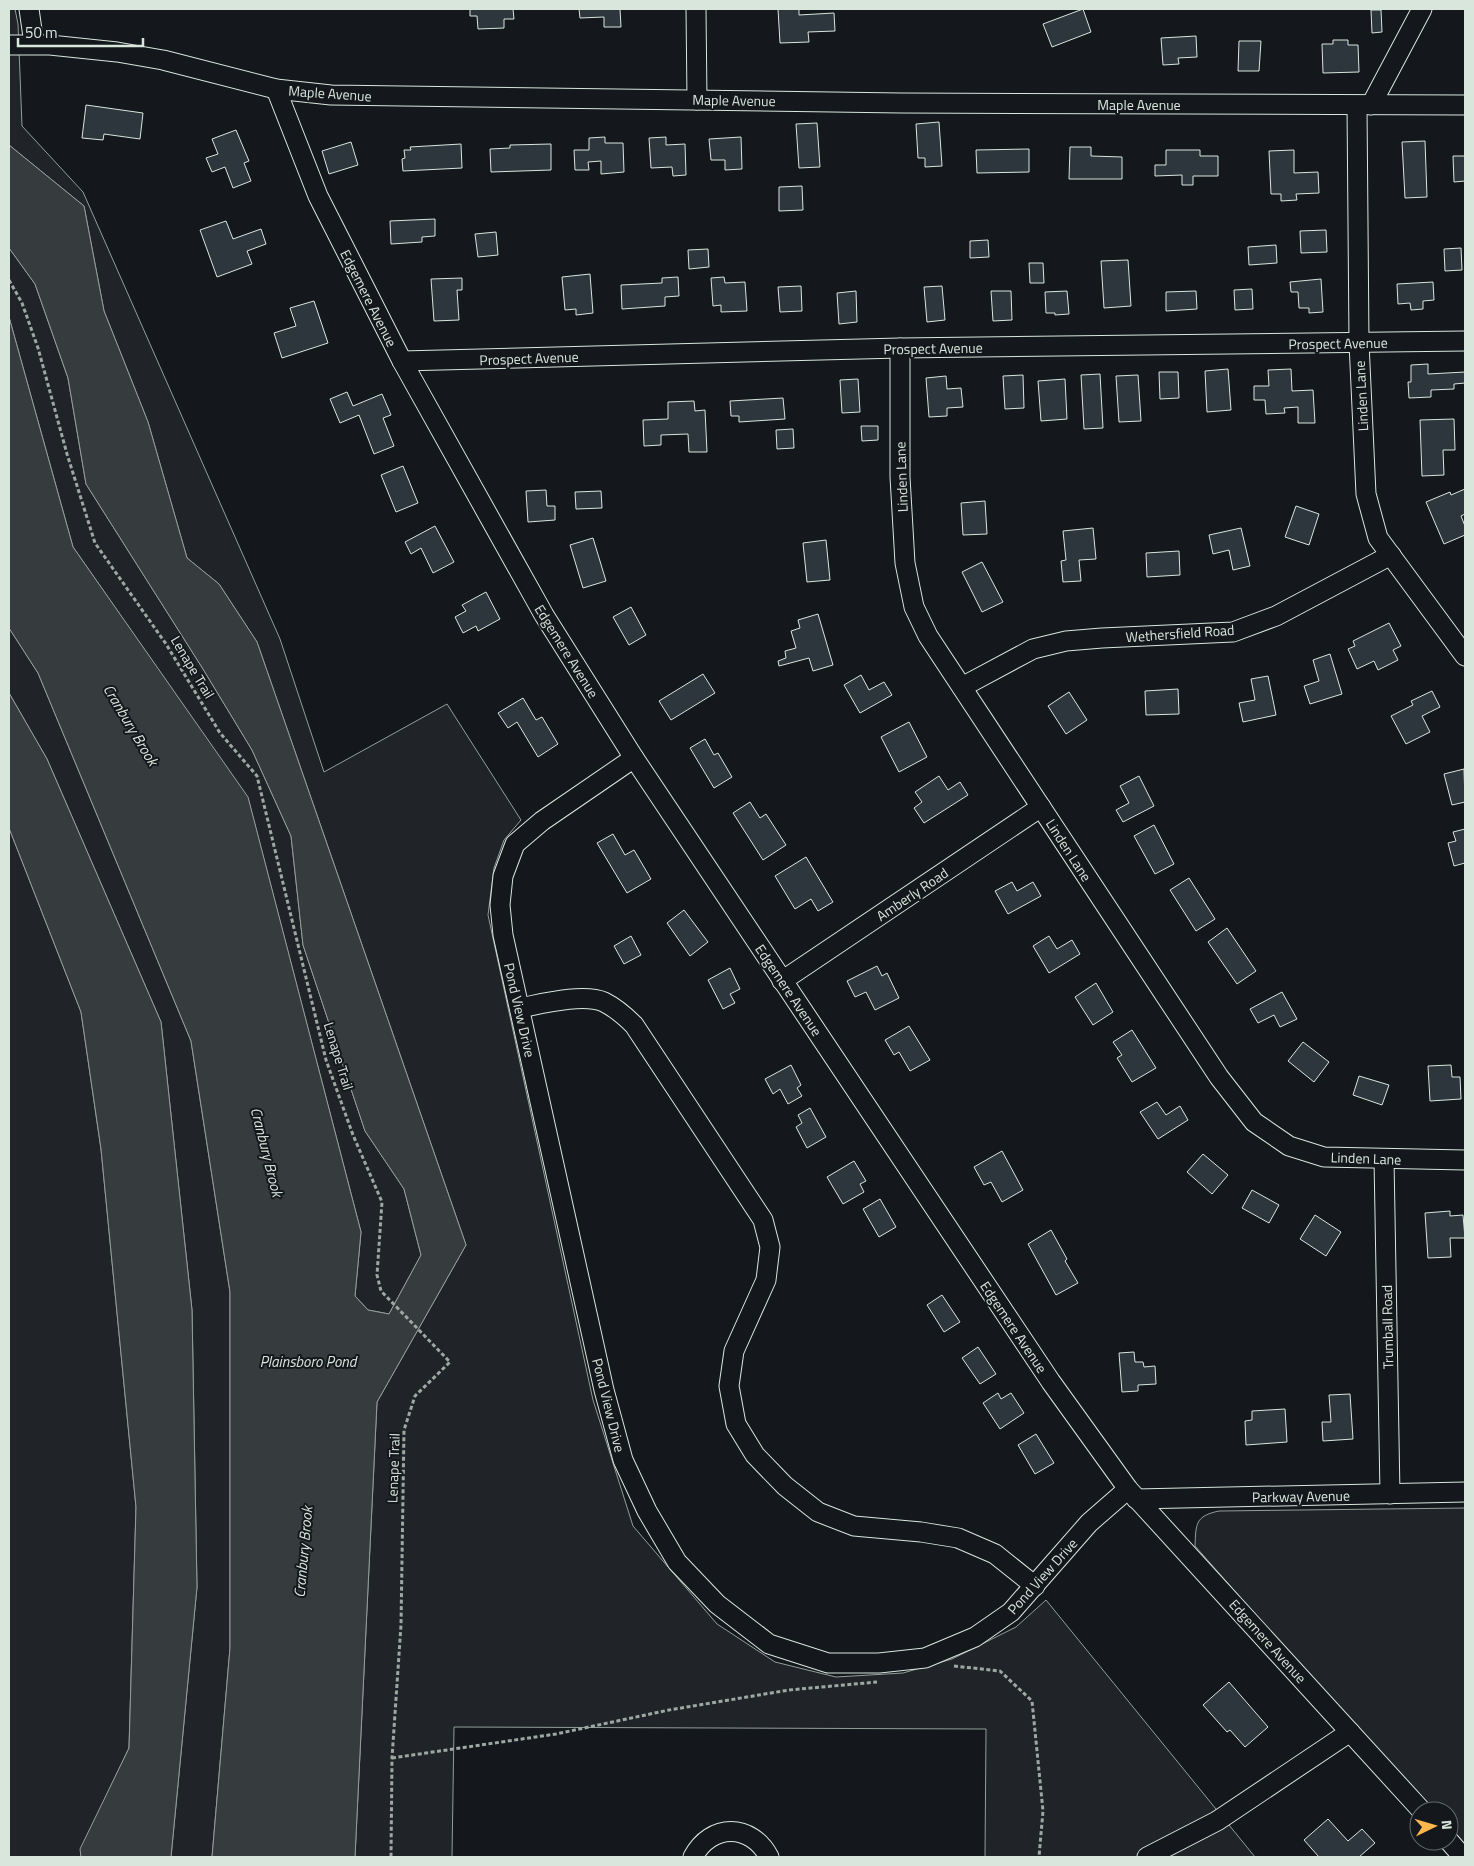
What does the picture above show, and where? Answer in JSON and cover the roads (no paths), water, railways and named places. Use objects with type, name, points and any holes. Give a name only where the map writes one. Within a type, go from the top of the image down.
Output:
[{"type":"street","points":[[30,9],[34,44]]},
{"type":"street","points":[[696,9],[697,100]]},
{"type":"street","points":[[1364,105],[1422,9]]},
{"type":"street","name":"Maple Avenue","points":[[9,45],[34,44],[84,48],[163,60],[276,89],[331,95],[380,97],[1465,106]]},
{"type":"street","name":"Edgemere Avenue","points":[[276,89],[322,204],[402,361],[544,615],[634,758],[782,981],[1051,1382],[1132,1494],[1413,1801]]},
{"type":"street","name":"Linden Lane","points":[[1364,105],[1359,343],[1366,494],[1378,538],[1465,656]]},
{"type":"street","name":"Prospect Avenue","points":[[402,361],[900,348],[1465,341]]},
{"type":"street","name":"Linden Lane","points":[[900,348],[900,476],[905,563],[914,607],[928,636],[1219,1077],[1254,1122],[1290,1146],[1324,1157],[1465,1160]]},
{"type":"street","name":"Wethersfield Road","points":[[962,687],[1033,649],[1066,641],[1233,632],[1276,616],[1391,555]]},
{"type":"street","name":"Pond View Drive","points":[[634,758],[542,821],[515,844],[503,876],[500,905],[503,935],[604,1390],[623,1460],[647,1511],[678,1562],[717,1604],[769,1644],[828,1663],[879,1663],[925,1658],[975,1638],[1011,1612],[1036,1586],[1089,1523],[1132,1494]]},
{"type":"street","name":"Amberly Road","points":[[782,981],[1041,807]]},
{"type":"street","points":[[520,1008],[574,998],[602,1001],[618,1010],[634,1025],[762,1220],[770,1247],[766,1280],[734,1351],[729,1386],[736,1424],[755,1455],[785,1486],[818,1512],[854,1526],[921,1532],[958,1538],[995,1554],[1036,1586]]},
{"type":"street","name":"Trumball Road","points":[[1384,1159],[1390,1494]]},
{"type":"street","name":"Parkway Avenue","points":[[1132,1494],[1390,1494],[1465,1492]]},
{"type":"street","points":[[1147,1857],[1218,1821],[1350,1732]]},
{"type":"street","points":[[693,1857],[705,1841],[721,1833],[731,1832],[750,1836],[759,1842],[769,1857]]},
{"type":"water","name":"Plainsboro Pond","points":[[9,145],[84,206],[104,311],[148,422],[187,558],[219,584],[257,642],[466,1245],[377,1402],[355,1857],[212,1857],[230,1648],[230,1292],[191,1041],[38,673],[9,628],[9,317],[73,547],[248,797],[361,1232],[355,1296],[368,1310],[389,1314],[421,1255],[404,1189],[365,1131],[303,945],[291,836],[252,750],[86,484],[68,378],[35,284],[9,248]]},
{"type":"water","points":[[9,693],[47,759],[161,1022],[192,1310],[197,1587],[171,1857],[81,1857],[80,1849],[129,1748],[136,1507],[101,1149],[81,1012],[9,828]]},
{"type":"water label","name":"Cranbury Brook","points":[[131,725]]},
{"type":"water label","name":"Cranbury Brook","points":[[267,1152]]},
{"type":"water label","name":"Cranbury Brook","points":[[303,1552]]}]
